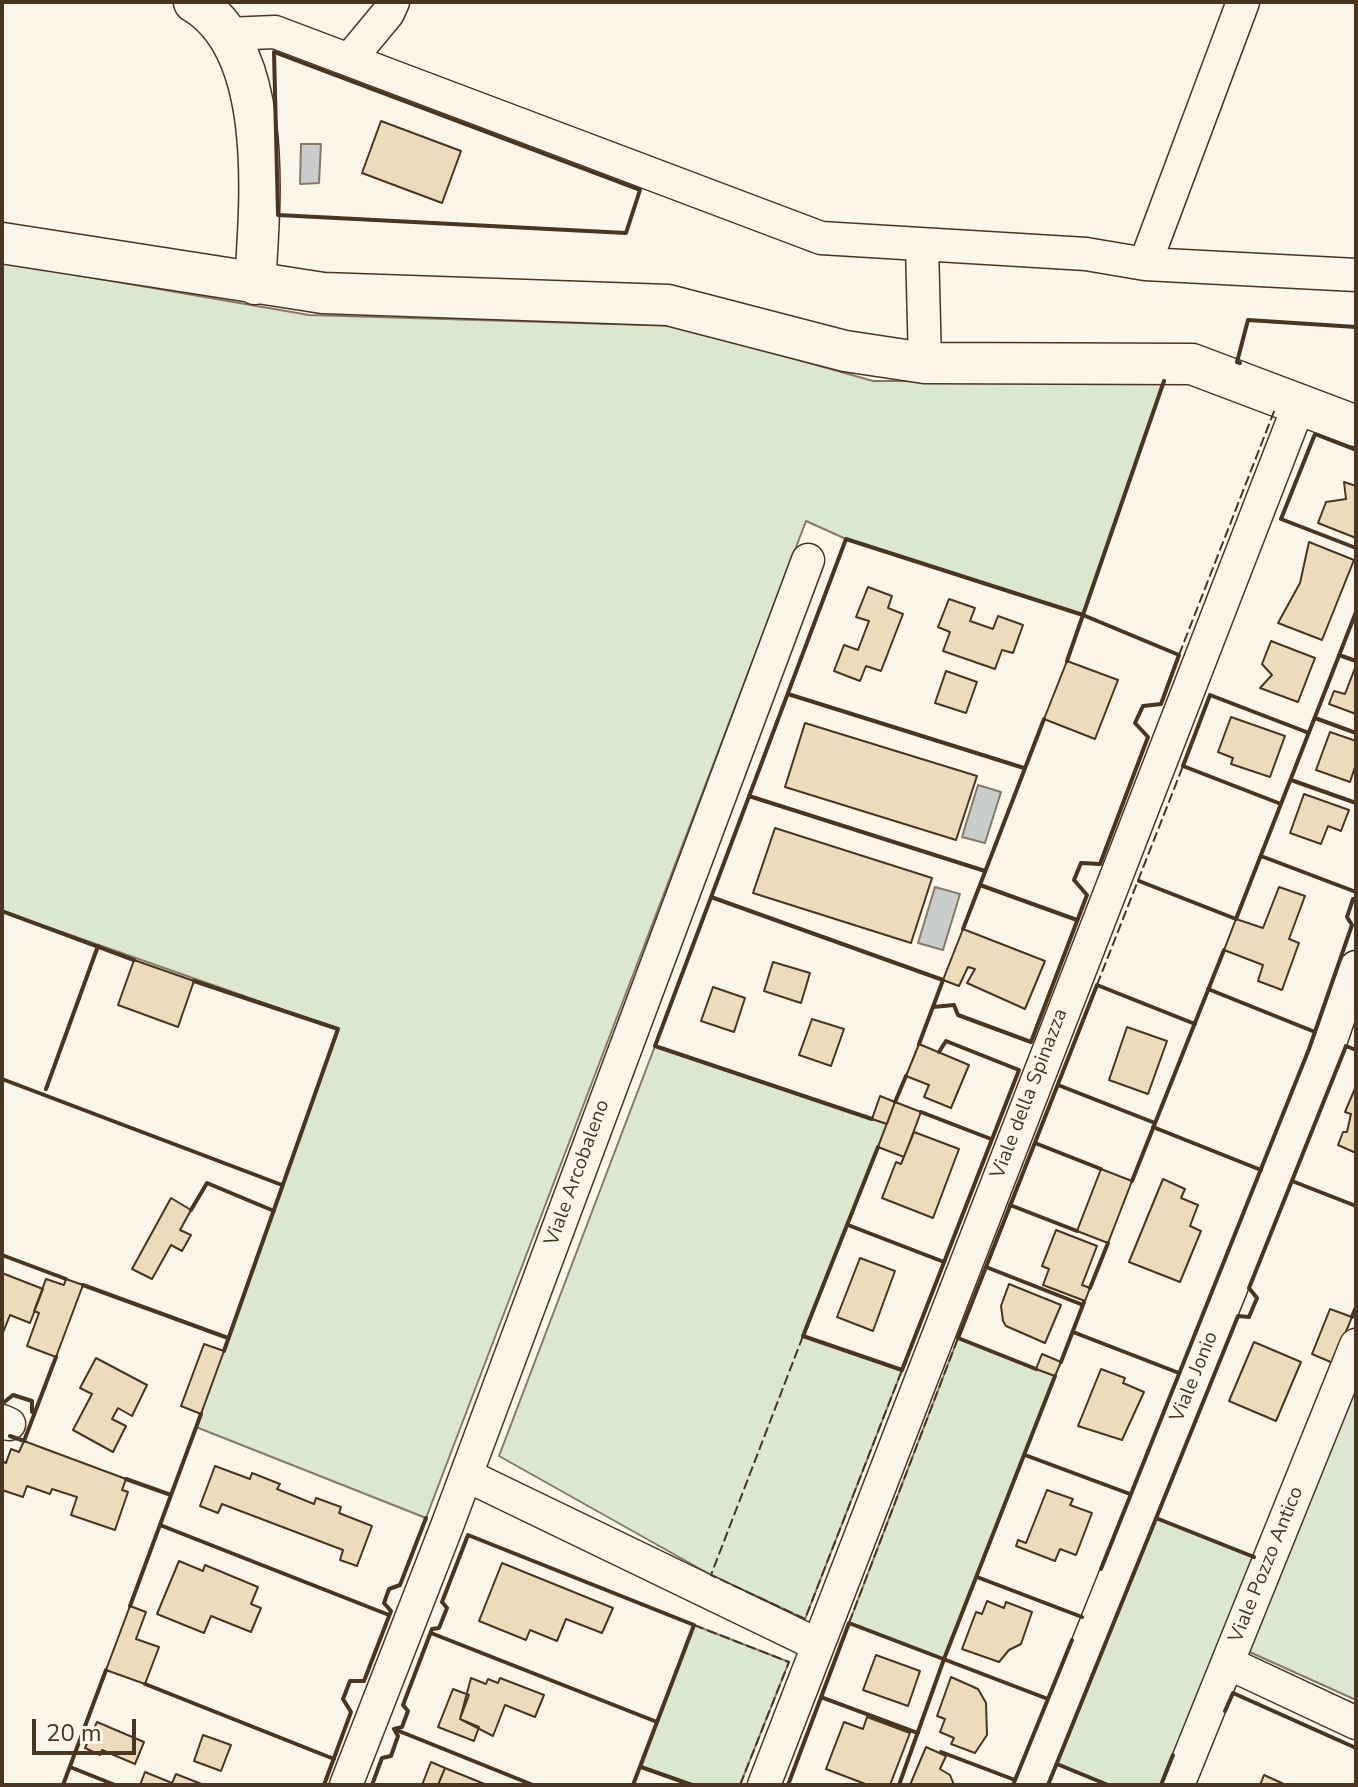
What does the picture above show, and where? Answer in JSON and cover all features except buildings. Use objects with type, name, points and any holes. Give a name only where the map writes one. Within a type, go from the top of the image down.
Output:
[{"type":"street","points":[[194,2],[205,8],[227,34],[250,84],[259,131],[255,284]]},
{"type":"street","points":[[349,60],[388,13],[393,2]]},
{"type":"street","points":[[1145,264],[1243,2]]},
{"type":"street","points":[[227,34],[275,32],[821,238],[1086,254],[1145,264],[1356,275]]},
{"type":"street","points":[[2,243],[323,293],[668,305],[845,351],[925,363],[1192,364],[1356,426]]},
{"type":"street","points":[[922,246],[925,363]]},
{"type":"street","name":"Viale della Spinazza","points":[[764,1785],[919,1376],[1299,405]]},
{"type":"street","name":"Viale Arcobaleno","points":[[346,1785],[466,1475],[808,560]]},
{"type":"street","name":"Viale Jonio","points":[[1031,1785],[1331,1040],[1356,967]]},
{"type":"street","name":"Viale Pozzo Antico","points":[[1178,1785],[1356,1345]]},
{"type":"street","points":[[466,1475],[818,1645]]},
{"type":"street","points":[[1228,1663],[1356,1723]]},
{"type":"green space","points":[[2,262],[309,315],[679,326],[873,381],[1164,381],[1083,615],[846,539],[806,521],[426,1518],[196,1427],[338,1029],[2,911]]},
{"type":"green space","points":[[655,1046],[887,1124],[804,1336],[902,1370],[805,1619],[711,1575],[499,1456]]},
{"type":"green space","points":[[958,1338],[1055,1376],[944,1659],[849,1623]]},
{"type":"green space","points":[[1356,1373],[1356,1700],[1243,1649]]},
{"type":"green space","points":[[1156,1518],[1254,1557],[1161,1785],[1108,1785],[1057,1764]]},
{"type":"green space","points":[[694,1625],[789,1662],[740,1785],[692,1785],[641,1767]]},
{"type":"shaded area","points":[[301,144],[321,144],[319,183],[300,184]]},
{"type":"shaded area","points":[[978,785],[1001,792],[985,843],[962,837]]},
{"type":"shaded area","points":[[935,887],[960,894],[943,950],[918,943]]},
{"type":"fence","points":[[1179,655],[1275,409]]},
{"type":"fence","points":[[1097,985],[1183,766]]},
{"type":"fence","points":[[803,1336],[711,1575],[805,1619],[902,1370]]},
{"type":"fence","points":[[849,1623],[958,1338]]},
{"type":"fence","points":[[694,1625],[789,1662],[740,1785]]},
{"type":"wall","points":[[274,52],[640,190],[626,233],[278,215],[274,52]]},
{"type":"wall","points":[[1240,363],[1237,362],[1248,320],[1356,327]]},
{"type":"wall","points":[[1067,661],[1164,381]]},
{"type":"wall","points":[[1356,450],[1315,434],[1281,519],[1356,548]]},
{"type":"wall","points":[[872,1119],[655,1046],[846,539],[1083,615],[1179,655],[1161,704],[1143,706],[1135,723],[1148,737],[1100,864],[1081,863],[1074,880],[1087,895],[1031,1042],[958,1015],[954,1005],[933,1007]]},
{"type":"wall","points":[[1139,881],[1236,919],[1356,612]]},
{"type":"wall","points":[[1339,655],[1356,661]]},
{"type":"wall","points":[[788,694],[1024,768]]},
{"type":"wall","points":[[1281,804],[1183,766],[1210,695],[1309,733]]},
{"type":"wall","points":[[1315,718],[1356,733]]},
{"type":"wall","points":[[963,929],[1044,719]]},
{"type":"wall","points":[[1291,780],[1356,803]]},
{"type":"wall","points":[[749,796],[985,871]]},
{"type":"wall","points":[[1261,856],[1356,892]]},
{"type":"wall","points":[[980,885],[1077,920]]},
{"type":"wall","points":[[711,897],[943,980],[919,1044]]},
{"type":"wall","points":[[1101,1569],[1309,1049],[1352,925],[1347,917],[1353,899],[1356,899]]},
{"type":"wall","points":[[2,911],[134,960]]},
{"type":"wall","points":[[46,1089],[98,946]]},
{"type":"wall","points":[[1132,1181],[1224,950]]},
{"type":"wall","points":[[194,981],[338,1029],[224,1351]]},
{"type":"wall","points":[[1036,1369],[958,1338],[1097,985],[1195,1024]]},
{"type":"wall","points":[[1208,989],[1315,1032]]},
{"type":"wall","points":[[878,1147],[803,1336],[902,1370],[1019,1070],[946,1041],[939,1052]]},
{"type":"wall","points":[[1048,1785],[1238,1316],[1249,1317],[1257,1298],[1249,1288],[1346,1046],[1356,1050]]},
{"type":"wall","points":[[895,1102],[906,1076]]},
{"type":"wall","points":[[2,1079],[282,1185]]},
{"type":"wall","points":[[1058,1085],[1155,1123]]},
{"type":"wall","points":[[921,1112],[991,1139]]},
{"type":"wall","points":[[1153,1127],[1261,1170]]},
{"type":"wall","points":[[1035,1143],[1101,1169]]},
{"type":"wall","points":[[1292,1181],[1356,1206]]},
{"type":"wall","points":[[191,1210],[207,1183],[274,1211]]},
{"type":"wall","points":[[1010,1205],[1077,1231]]},
{"type":"wall","points":[[848,1225],[944,1262]]},
{"type":"wall","points":[[1090,1288],[1108,1243]]},
{"type":"wall","points":[[2,1255],[66,1279]]},
{"type":"wall","points":[[986,1267],[1083,1305]]},
{"type":"wall","points":[[83,1285],[228,1338]]},
{"type":"wall","points":[[1061,1362],[1084,1302]]},
{"type":"wall","points":[[1352,1317],[1356,1307]]},
{"type":"wall","points":[[1073,1332],[1179,1373]]},
{"type":"wall","points":[[10,1436],[24,1441],[56,1357]]},
{"type":"wall","points":[[899,1785],[944,1659],[1055,1376]]},
{"type":"wall","points":[[2,1404],[13,1395],[32,1401],[32,1412]]},
{"type":"wall","points":[[130,1606],[201,1414]]},
{"type":"wall","points":[[1025,1455],[1130,1494]]},
{"type":"wall","points":[[126,1479],[171,1495]]},
{"type":"wall","points":[[324,1785],[351,1712],[343,1699],[350,1681],[364,1681],[391,1611],[384,1603],[389,1589],[400,1585],[426,1518]]},
{"type":"wall","points":[[1156,1518],[1254,1557]]},
{"type":"wall","points":[[160,1525],[389,1615]]},
{"type":"wall","points":[[372,1785],[382,1758],[391,1756],[398,1736],[394,1729],[402,1727],[408,1711],[403,1705],[432,1629],[439,1628],[447,1608],[442,1602],[468,1535],[694,1625],[633,1785]]},
{"type":"wall","points":[[977,1577],[1082,1617]]},
{"type":"wall","points":[[788,1785],[849,1623],[1048,1699]]},
{"type":"wall","points":[[431,1633],[657,1722]]},
{"type":"wall","points":[[1013,1785],[1072,1640]]},
{"type":"wall","points":[[63,1785],[106,1670]]},
{"type":"wall","points":[[145,1684],[334,1759]]},
{"type":"wall","points":[[1225,1711],[1233,1693],[1356,1748]]},
{"type":"wall","points":[[821,1697],[918,1733]]},
{"type":"wall","points":[[394,1729],[533,1785]]},
{"type":"wall","points":[[941,1752],[1015,1780]]},
{"type":"wall","points":[[1161,1785],[1173,1755]]},
{"type":"wall","points":[[1057,1764],[1108,1785]]},
{"type":"wall","points":[[70,1767],[115,1785]]},
{"type":"wall","points":[[641,1767],[692,1785]]}]
